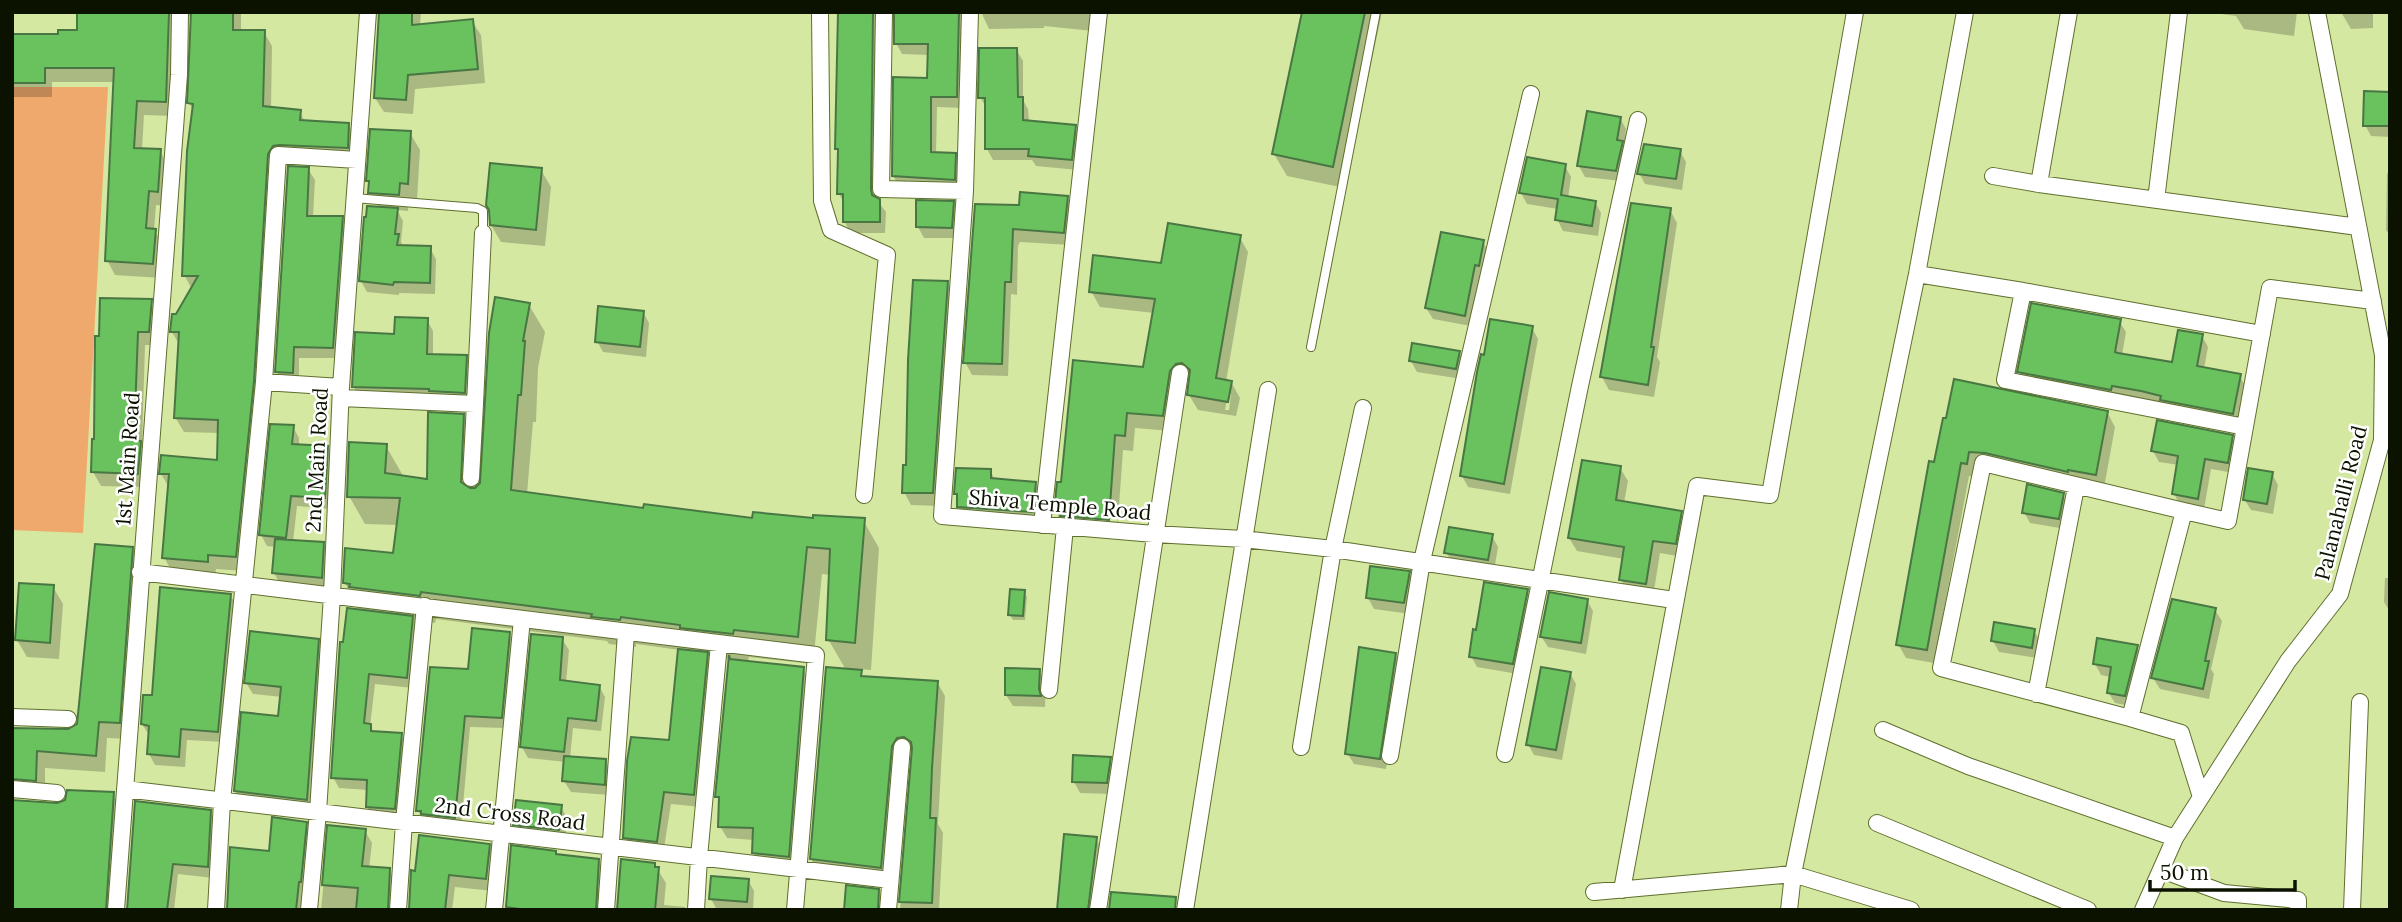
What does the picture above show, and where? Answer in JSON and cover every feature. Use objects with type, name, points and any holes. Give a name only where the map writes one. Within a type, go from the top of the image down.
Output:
[{"type":"street","name":"1st Main Road","points":[[116,910],[179,75],[180,12]]},
{"type":"street","name":"2nd Main Road","points":[[309,910],[318,812],[332,596],[341,392],[368,12]]},
{"type":"street","points":[[820,12],[822,201],[831,230],[887,255],[864,495]]},
{"type":"street","points":[[884,12],[881,189],[965,191]]},
{"type":"street","name":"Shiva Temple Road","points":[[970,12],[965,191],[942,516],[1243,539],[1333,549],[1675,600]]},
{"type":"street","points":[[1042,525],[1099,12]]},
{"type":"street","points":[[1622,890],[1697,486],[1770,495],[1855,12]]},
{"type":"street","points":[[1789,910],[1793,874],[1917,274],[1965,12]]},
{"type":"street","points":[[2039,184],[2069,12]]},
{"type":"street","points":[[2156,200],[2179,12]]},
{"type":"street","name":"Palanahalli Road","points":[[2143,910],[2175,838],[2288,661],[2340,594],[2386,441],[2383,355],[2317,12]]},
{"type":"street","points":[[1390,756],[1422,561],[1531,94]]},
{"type":"street","points":[[1505,754],[1580,386],[1638,120]]},
{"type":"street","points":[[216,910],[222,801],[264,382],[278,155],[357,160]]},
{"type":"street","points":[[1993,176],[2358,227]]},
{"type":"street","points":[[471,478],[482,233]]},
{"type":"street","points":[[1917,274],[2262,334]]},
{"type":"street","points":[[2201,797],[2181,733],[1941,668],[1983,463],[2228,521],[2270,288],[2373,301]]},
{"type":"street","points":[[2024,291],[2005,380],[2245,427]]},
{"type":"street","points":[[1098,910],[1180,373]]},
{"type":"street","points":[[264,382],[475,404]]},
{"type":"street","points":[[1185,910],[1268,390]]},
{"type":"street","points":[[1301,747],[1333,549],[1363,408]]},
{"type":"street","points":[[2036,694],[2076,487]]},
{"type":"street","points":[[2130,718],[2184,511]]},
{"type":"street","points":[[1049,690],[1065,527]]},
{"type":"street","points":[[140,572],[816,656],[795,910]]},
{"type":"street","points":[[398,910],[425,606]]},
{"type":"street","points":[[494,910],[523,619]]},
{"type":"street","points":[[606,910],[626,633]]},
{"type":"street","points":[[696,910],[719,644]]},
{"type":"street","points":[[2352,910],[2360,702]]},
{"type":"street","points":[[12,717],[68,719]]},
{"type":"street","points":[[1883,730],[1968,766],[2175,838]]},
{"type":"street","points":[[888,910],[902,747]]},
{"type":"street","points":[[12,789],[57,793]]},
{"type":"street","name":"2nd Cross Road","points":[[125,789],[890,880]]},
{"type":"street","points":[[1877,823],[2088,910]]},
{"type":"street","points":[[2162,870],[2224,893],[2298,900],[2298,910]]},
{"type":"street","points":[[1594,892],[1793,874],[1911,910]]},
{"type":"lane","points":[[1311,347],[1376,12]]},
{"type":"lane","points":[[354,198],[477,208],[482,211],[482,233]]},
{"type":"shaded area","points":[[12,87],[108,87],[83,533],[12,530]]},
{"type":"building","points":[[77,12],[169,12],[166,102],[137,101],[134,148],[161,149],[158,192],[149,191],[146,228],[156,229],[153,264],[105,261],[114,68],[45,68],[45,83],[12,83],[12,34],[58,34],[58,30],[77,30]]},
{"type":"building","points":[[191,12],[233,12],[233,30],[265,30],[263,106],[301,110],[300,120],[349,123],[348,148],[279,145],[273,146],[268,154],[254,381],[236,557],[208,555],[208,562],[162,558],[169,474],[159,474],[161,455],[217,460],[218,420],[174,418],[179,332],[170,332],[172,314],[176,314],[198,276],[182,276],[187,151],[193,104],[187,103]]},
{"type":"building","points":[[379,12],[412,12],[412,25],[473,19],[478,69],[408,75],[406,100],[374,98]]},
{"type":"building","points":[[838,12],[873,12],[871,189],[872,195],[880,199],[880,222],[843,222],[843,194],[837,194],[838,149],[835,149]]},
{"type":"building","points":[[894,12],[959,12],[957,97],[931,97],[931,152],[956,153],[955,180],[892,176],[893,77],[927,78],[928,44],[894,44]]},
{"type":"building","points":[[1302,12],[1365,12],[1333,167],[1272,154]]},
{"type":"building","points":[[979,48],[1017,48],[1018,97],[1023,97],[1023,120],[1076,125],[1072,160],[1028,156],[1029,149],[985,149],[985,98],[978,98]]},
{"type":"building","points":[[2364,91],[2390,92],[2390,126],[2363,126]]},
{"type":"building","points":[[1587,111],[1621,117],[1617,140],[1623,141],[1616,171],[1577,166]]},
{"type":"building","points":[[370,129],[411,131],[408,184],[400,183],[399,195],[368,193],[369,181],[366,181]]},
{"type":"building","points":[[1644,144],[1681,149],[1676,179],[1637,174]]},
{"type":"building","points":[[1527,157],[1566,164],[1561,195],[1596,201],[1592,226],[1555,220],[1558,199],[1519,193]]},
{"type":"building","points":[[490,163],[542,168],[536,230],[490,225],[486,205]]},
{"type":"building","points":[[288,166],[309,167],[307,216],[343,216],[333,348],[294,347],[293,373],[275,372]]},
{"type":"building","points":[[1020,192],[1068,196],[1064,233],[1013,229],[1011,282],[1005,282],[1002,364],[963,363],[975,204],[1019,205]]},
{"type":"building","points":[[916,200],[954,201],[952,228],[916,227]]},
{"type":"building","points":[[1631,203],[1671,208],[1648,385],[1600,377]]},
{"type":"building","points":[[367,206],[398,208],[395,234],[399,234],[397,245],[431,246],[430,283],[394,282],[393,285],[359,281]]},
{"type":"building","points":[[1168,223],[1241,235],[1216,378],[1232,381],[1228,402],[1187,395],[1190,370],[1182,363],[1176,364],[1170,371],[1163,416],[1127,413],[1125,436],[1115,435],[1109,520],[1060,516],[1061,513],[1054,512],[1057,482],[1061,482],[1073,360],[1143,367],[1155,299],[1089,292],[1093,255],[1161,263]]},
{"type":"building","points":[[1441,232],[1484,240],[1479,266],[1475,265],[1465,316],[1425,308]]},
{"type":"building","points":[[913,280],[948,281],[933,493],[902,493],[903,465],[906,465]]},
{"type":"building","points":[[495,297],[530,303],[523,341],[521,395],[518,395],[511,490],[643,508],[644,504],[752,518],[753,512],[813,518],[813,515],[865,518],[855,643],[826,640],[830,549],[807,547],[798,637],[734,630],[733,634],[680,628],[680,625],[621,617],[620,620],[591,617],[592,614],[421,592],[420,596],[349,587],[350,584],[343,583],[345,548],[393,553],[400,498],[347,497],[349,442],[387,444],[385,473],[427,479],[428,412],[464,414],[461,482],[470,488],[475,488],[480,483],[489,333]]},
{"type":"building","points":[[100,298],[152,299],[149,332],[138,332],[134,440],[141,441],[138,474],[91,472],[95,336],[99,336]]},
{"type":"building","points":[[2031,303],[2121,319],[2115,352],[2118,353],[2172,362],[2178,330],[2203,334],[2197,366],[2241,374],[2233,414],[2160,400],[2161,396],[2141,391],[2112,386],[2111,390],[2017,372]]},
{"type":"building","points":[[598,306],[644,311],[640,347],[595,342]]},
{"type":"building","points":[[395,317],[428,318],[427,354],[467,355],[465,393],[352,387],[355,332],[394,334]]},
{"type":"building","points":[[1490,319],[1533,326],[1504,484],[1460,476],[1477,372],[1481,354],[1484,355]]},
{"type":"building","points":[[1412,343],[1460,351],[1456,369],[1409,361]]},
{"type":"building","points":[[1954,379],[2108,411],[2096,475],[1969,452],[1967,464],[1961,463],[1927,650],[1896,645],[1929,461],[1934,462]]},
{"type":"building","points":[[2157,420],[2233,435],[2228,463],[2205,459],[2198,499],[2172,494],[2178,456],[2151,451]]},
{"type":"building","points":[[270,424],[294,425],[292,444],[328,446],[325,498],[291,496],[286,538],[259,535]]},
{"type":"building","points":[[1582,460],[1621,466],[1616,500],[1682,511],[1676,544],[1653,541],[1646,584],[1619,580],[1624,547],[1568,538]]},
{"type":"building","points":[[956,468],[991,469],[991,478],[1036,482],[1033,512],[957,507],[957,494],[954,494]]},
{"type":"building","points":[[2248,468],[2273,472],[2267,504],[2243,500]]},
{"type":"building","points":[[2027,484],[2064,493],[2059,519],[2022,513]]},
{"type":"building","points":[[1449,527],[1493,534],[1488,560],[1444,553]]},
{"type":"building","points":[[275,539],[324,542],[322,578],[272,573]]},
{"type":"building","points":[[95,544],[133,547],[120,723],[99,722],[96,756],[37,751],[36,781],[12,779],[12,728],[68,729],[77,724]]},
{"type":"building","points":[[1370,566],[1410,571],[1404,603],[1366,598]]},
{"type":"building","points":[[1484,582],[1528,589],[1513,664],[1469,657]]},
{"type":"building","points":[[19,583],[54,585],[50,643],[15,640]]},
{"type":"building","points":[[160,587],[231,594],[218,732],[181,729],[179,757],[147,754],[149,726],[141,724],[143,695],[152,695]]},
{"type":"building","points":[[1010,589],[1025,590],[1023,616],[1008,615]]},
{"type":"building","points":[[1549,592],[1588,599],[1581,643],[1540,637]]},
{"type":"building","points":[[2172,599],[2216,608],[2205,661],[2209,661],[2203,689],[2151,678]]},
{"type":"building","points":[[347,608],[413,616],[407,678],[369,674],[364,723],[371,724],[371,731],[402,733],[395,809],[366,807],[367,780],[331,778],[340,642],[343,642]]},
{"type":"building","points":[[1994,622],[2035,629],[2032,648],[1991,641]]},
{"type":"building","points":[[472,628],[510,632],[502,718],[465,716],[455,818],[421,814],[421,811],[416,811],[430,667],[468,669]]},
{"type":"building","points":[[250,631],[319,639],[307,800],[234,791],[241,712],[278,716],[281,687],[244,683]]},
{"type":"building","points":[[531,634],[563,637],[560,680],[600,685],[596,721],[568,718],[564,752],[520,747]]},
{"type":"building","points":[[2097,638],[2138,645],[2125,696],[2107,693],[2111,667],[2093,664]]},
{"type":"building","points":[[1359,647],[1396,653],[1380,759],[1345,754]]},
{"type":"building","points":[[678,649],[708,652],[694,795],[664,792],[657,842],[623,838],[631,737],[669,740]]},
{"type":"building","points":[[729,655],[730,659],[804,667],[789,857],[752,853],[753,828],[718,827],[719,797],[715,797]]},
{"type":"building","points":[[826,667],[862,670],[861,676],[938,681],[930,818],[936,818],[932,903],[899,902],[912,748],[911,742],[904,737],[897,738],[892,746],[881,868],[810,859]]},
{"type":"building","points":[[1541,667],[1571,672],[1556,750],[1526,745]]},
{"type":"building","points":[[1005,668],[1040,669],[1041,696],[1005,695]]},
{"type":"building","points":[[1073,755],[1111,757],[1107,783],[1072,782]]},
{"type":"building","points":[[564,756],[606,759],[605,785],[562,781]]},
{"type":"building","points":[[67,790],[114,792],[106,910],[12,910],[12,800],[57,803],[65,800]]},
{"type":"building","points":[[516,800],[562,805],[559,830],[513,825]]},
{"type":"building","points":[[135,801],[211,810],[208,867],[173,864],[167,910],[127,910]]},
{"type":"building","points":[[272,817],[307,822],[296,910],[227,910],[230,847],[269,851]]},
{"type":"building","points":[[327,825],[366,829],[362,866],[390,868],[388,910],[356,910],[358,888],[322,885]]},
{"type":"building","points":[[1064,834],[1097,837],[1088,910],[1057,910]]},
{"type":"building","points":[[419,835],[490,844],[486,879],[449,875],[445,910],[409,910],[411,870],[415,871]]},
{"type":"building","points":[[511,845],[599,859],[596,910],[527,910],[506,907]]},
{"type":"building","points":[[621,859],[655,863],[655,867],[659,867],[655,910],[617,910]]},
{"type":"building","points":[[711,876],[749,879],[747,902],[709,899]]},
{"type":"building","points":[[846,885],[879,889],[878,910],[844,910]]},
{"type":"building","points":[[1111,892],[1176,897],[1175,910],[1109,910]]}]
